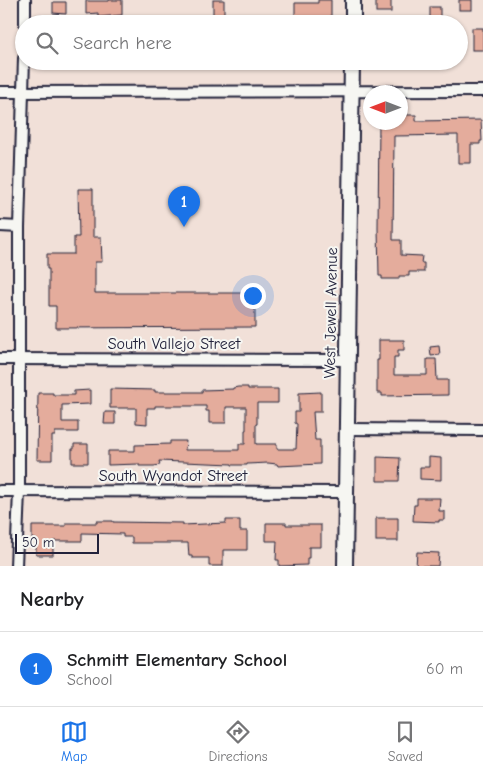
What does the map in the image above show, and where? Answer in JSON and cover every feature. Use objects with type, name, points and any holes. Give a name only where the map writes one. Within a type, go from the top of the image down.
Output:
[{"type":"street","points":[[24,15],[25,0]]},
{"type":"street","points":[[352,15],[353,0]]},
{"type":"street","points":[[16,566],[19,491],[19,227],[24,70]]},
{"type":"street","name":"West Jewell Avenue","points":[[345,566],[352,70]]},
{"type":"street","points":[[0,92],[483,91]]},
{"type":"street","points":[[0,226],[19,227]]},
{"type":"street","name":"South Vallejo Street","points":[[0,359],[348,360]]},
{"type":"street","points":[[346,430],[483,430]]},
{"type":"street","name":"South Wyandot Street","points":[[0,491],[345,492]]},
{"type":"building","points":[[122,0],[122,15],[86,14],[86,1]]},
{"type":"building","points":[[213,0],[224,0],[224,15],[213,15]]},
{"type":"building","points":[[318,0],[331,0],[331,15],[295,15],[295,3],[318,3]]},
{"type":"building","points":[[376,0],[391,0],[391,12],[376,12]]},
{"type":"building","points":[[459,0],[472,0],[472,10],[459,10]]},
{"type":"building","points":[[53,2],[66,2],[66,14],[53,13]]},
{"type":"building","points":[[430,7],[440,7],[440,15],[430,15]]},
{"type":"building","points":[[472,28],[483,28],[483,50],[472,50]]},
{"type":"building","points":[[408,115],[416,115],[416,121],[481,120],[482,141],[480,141],[480,144],[471,144],[471,163],[458,163],[458,135],[394,136],[393,240],[401,240],[401,255],[422,256],[421,263],[424,263],[424,272],[409,272],[409,276],[399,276],[399,279],[382,279],[382,276],[379,276],[379,130],[408,130]]},
{"type":"building","points":[[78,189],[93,189],[93,237],[101,237],[102,262],[95,262],[95,293],[255,293],[255,327],[56,328],[56,306],[49,306],[47,254],[74,254],[74,237],[79,237]]},
{"type":"building","points":[[379,340],[404,340],[404,350],[398,350],[398,357],[394,357],[394,375],[427,375],[427,359],[436,359],[437,380],[448,380],[448,395],[382,396],[382,393],[377,393]]},
{"type":"building","points":[[439,346],[440,355],[431,356],[430,347]]},
{"type":"building","points":[[238,387],[278,389],[278,403],[257,403],[256,424],[256,444],[277,444],[277,449],[296,449],[297,424],[295,423],[295,412],[299,412],[299,393],[321,392],[321,412],[313,412],[315,440],[320,440],[320,464],[278,466],[277,464],[268,463],[232,465],[159,461],[160,465],[154,466],[139,466],[139,464],[108,465],[108,451],[135,451],[135,445],[170,444],[170,441],[186,441],[185,450],[239,450],[239,444],[245,444],[246,430],[246,407],[226,407],[226,423],[209,423],[209,411],[206,411],[206,406],[155,406],[155,408],[147,408],[147,424],[136,423],[136,408],[110,408],[110,389],[155,390],[155,392],[202,392],[202,390],[233,389]]},
{"type":"building","points":[[90,390],[90,404],[62,405],[62,422],[78,422],[78,432],[55,432],[55,436],[52,436],[52,460],[37,460],[38,393],[74,395],[74,391]]},
{"type":"building","points":[[105,412],[115,412],[115,424],[104,424]]},
{"type":"building","points":[[74,444],[88,444],[88,463],[72,463]]},
{"type":"building","points":[[377,457],[400,458],[399,481],[377,481]]},
{"type":"building","points":[[429,457],[441,458],[441,480],[420,479],[420,467],[429,467]]},
{"type":"building","points":[[417,498],[440,498],[439,511],[444,511],[444,520],[439,520],[439,522],[413,521],[414,505],[417,505]]},
{"type":"building","points":[[376,518],[398,518],[398,541],[376,541]]},
{"type":"building","points":[[226,520],[240,520],[240,531],[247,531],[247,550],[223,550],[223,566],[209,566],[209,558],[192,558],[192,556],[189,556],[188,543],[132,543],[132,537],[123,537],[123,534],[82,533],[82,541],[53,541],[53,555],[36,555],[36,539],[32,539],[32,526],[66,526],[66,523],[97,523],[97,521],[183,523],[183,525],[226,523]]},
{"type":"building","points":[[266,523],[321,525],[321,547],[309,547],[307,565],[279,566],[279,560],[276,560],[277,541],[266,541]]},
{"type":"building","points":[[417,552],[439,553],[438,566],[416,566]]},
{"type":"place","name":"Schmitt Elementary School","points":[[184,227]]}]
